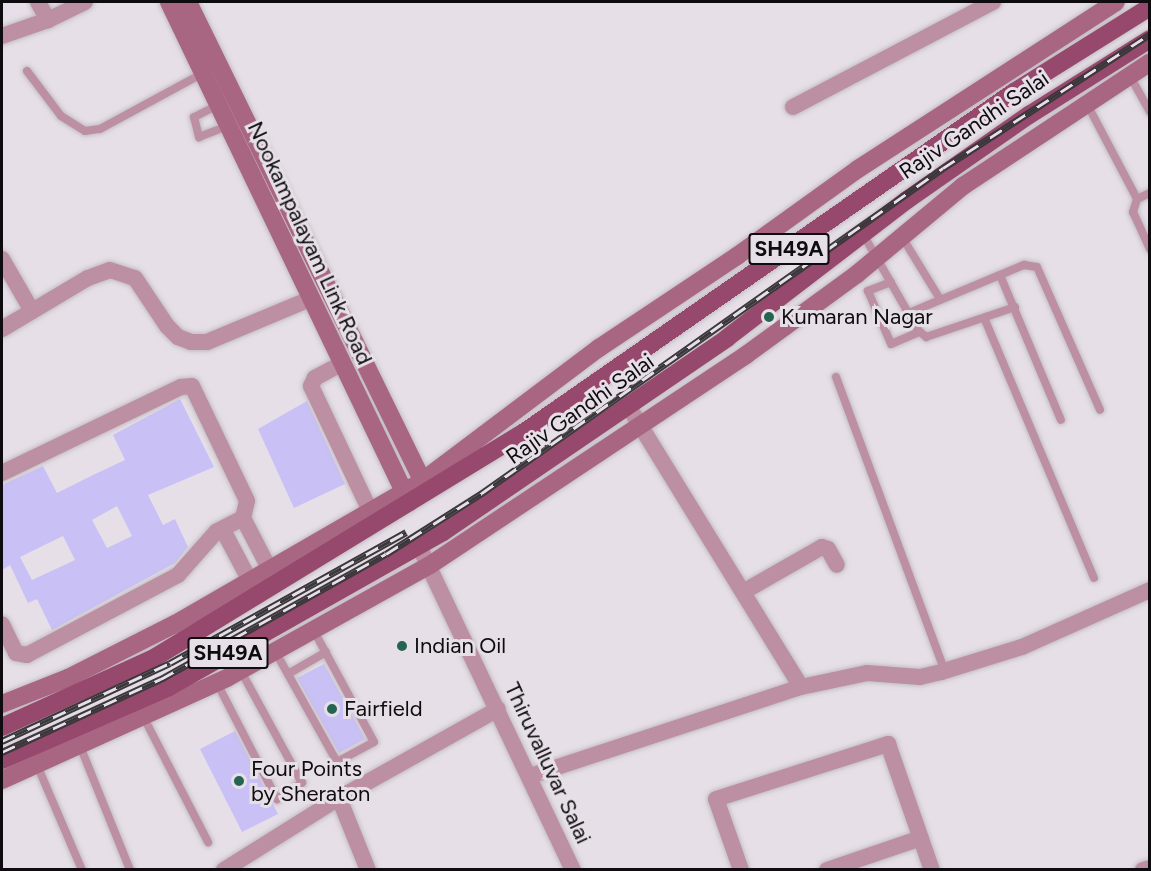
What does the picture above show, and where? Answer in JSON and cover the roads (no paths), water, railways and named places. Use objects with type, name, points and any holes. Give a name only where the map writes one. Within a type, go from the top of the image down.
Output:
[{"type":"main road","name":"Rajiv Gandhi Salai","points":[[2,727],[154,658],[406,498],[523,433],[955,133],[1149,7]]},
{"type":"main road","name":"Rajiv Gandhi Salai","points":[[2,760],[169,687],[419,546],[727,338],[863,234],[971,156],[1149,39]]},
{"type":"main road","points":[[955,133],[971,156]]},
{"type":"street","points":[[39,2],[48,20]]},
{"type":"street","name":"Nookampalayam Link Road","points":[[169,2],[406,498]]},
{"type":"street","name":"Nookampalayam Link Road","points":[[188,2],[425,487]]},
{"type":"street","points":[[794,107],[993,2]]},
{"type":"street","points":[[2,36],[48,20],[74,4]]},
{"type":"street","points":[[425,487],[599,348],[737,256],[858,169],[1107,4]]},
{"type":"street","points":[[2,780],[144,718],[217,683],[430,565],[746,355],[902,236],[963,186],[1149,62]]},
{"type":"street","points":[[2,259],[32,311]]},
{"type":"street","points":[[2,329],[88,278],[110,270],[124,271],[135,278],[178,337],[207,342],[310,299]]},
{"type":"street","points":[[341,364],[315,378],[311,386],[370,511]]},
{"type":"street","points":[[2,473],[181,387],[192,386],[247,501],[243,518],[270,570]]},
{"type":"street","points":[[627,404],[801,687]]},
{"type":"street","points":[[2,704],[68,678],[270,570],[370,511],[406,498]]},
{"type":"street","points":[[2,624],[15,653],[27,655],[178,575],[216,531],[223,530],[243,518]]},
{"type":"street","points":[[223,530],[250,581]]},
{"type":"street","name":"Thiruvalluvar Salai","points":[[419,546],[573,870]]},
{"type":"street","points":[[743,592],[822,547],[828,549],[837,565]]},
{"type":"street","points":[[530,776],[801,687],[867,673],[920,677],[945,671],[1022,647],[1149,590]]},
{"type":"street","points":[[224,870],[339,798],[498,709]]},
{"type":"street","points":[[741,870],[716,799],[888,744],[932,870]]},
{"type":"street","points":[[339,798],[368,870]]},
{"type":"street","points":[[827,870],[921,838]]},
{"type":"street","points":[[1143,870],[1149,868]]},
{"type":"lane","points":[[27,71],[61,116],[85,131],[100,129],[203,73]]},
{"type":"lane","points":[[1130,75],[1149,112]]},
{"type":"lane","points":[[1087,103],[1137,199],[1133,212],[1149,249]]},
{"type":"lane","points":[[218,105],[194,117],[199,137],[228,126]]},
{"type":"lane","points":[[1137,199],[1149,193]]},
{"type":"lane","points":[[863,234],[919,332],[932,338],[1016,308]]},
{"type":"lane","points":[[902,236],[940,299]]},
{"type":"lane","points":[[909,313],[1024,265],[1037,267],[1100,410]]},
{"type":"lane","points":[[1000,275],[1062,420]]},
{"type":"lane","points":[[891,282],[868,291],[891,344],[919,332]]},
{"type":"lane","points":[[985,320],[1094,579]]},
{"type":"lane","points":[[836,377],[945,671]]},
{"type":"lane","points":[[275,651],[337,762],[374,742],[313,629]]},
{"type":"lane","points":[[288,674],[326,652]]},
{"type":"lane","points":[[217,683],[277,799],[302,783],[241,670]]},
{"type":"lane","points":[[144,718],[208,842]]},
{"type":"lane","points":[[80,746],[130,870]]},
{"type":"lane","points":[[37,765],[82,870]]},
{"type":"railway","points":[[2,752],[161,679],[386,554],[482,493],[943,168],[1150,34]]},
{"type":"railway","points":[[2,741],[170,663],[406,532]]},
{"type":"place","name":"Kumaran Nagar","points":[[769,317]]},
{"type":"place","name":"Indian Oil","points":[[402,646]]},
{"type":"place","name":"Fairfield","points":[[332,709]]},
{"type":"place","name":"Four Points by Sheraton","points":[[239,781]]}]
